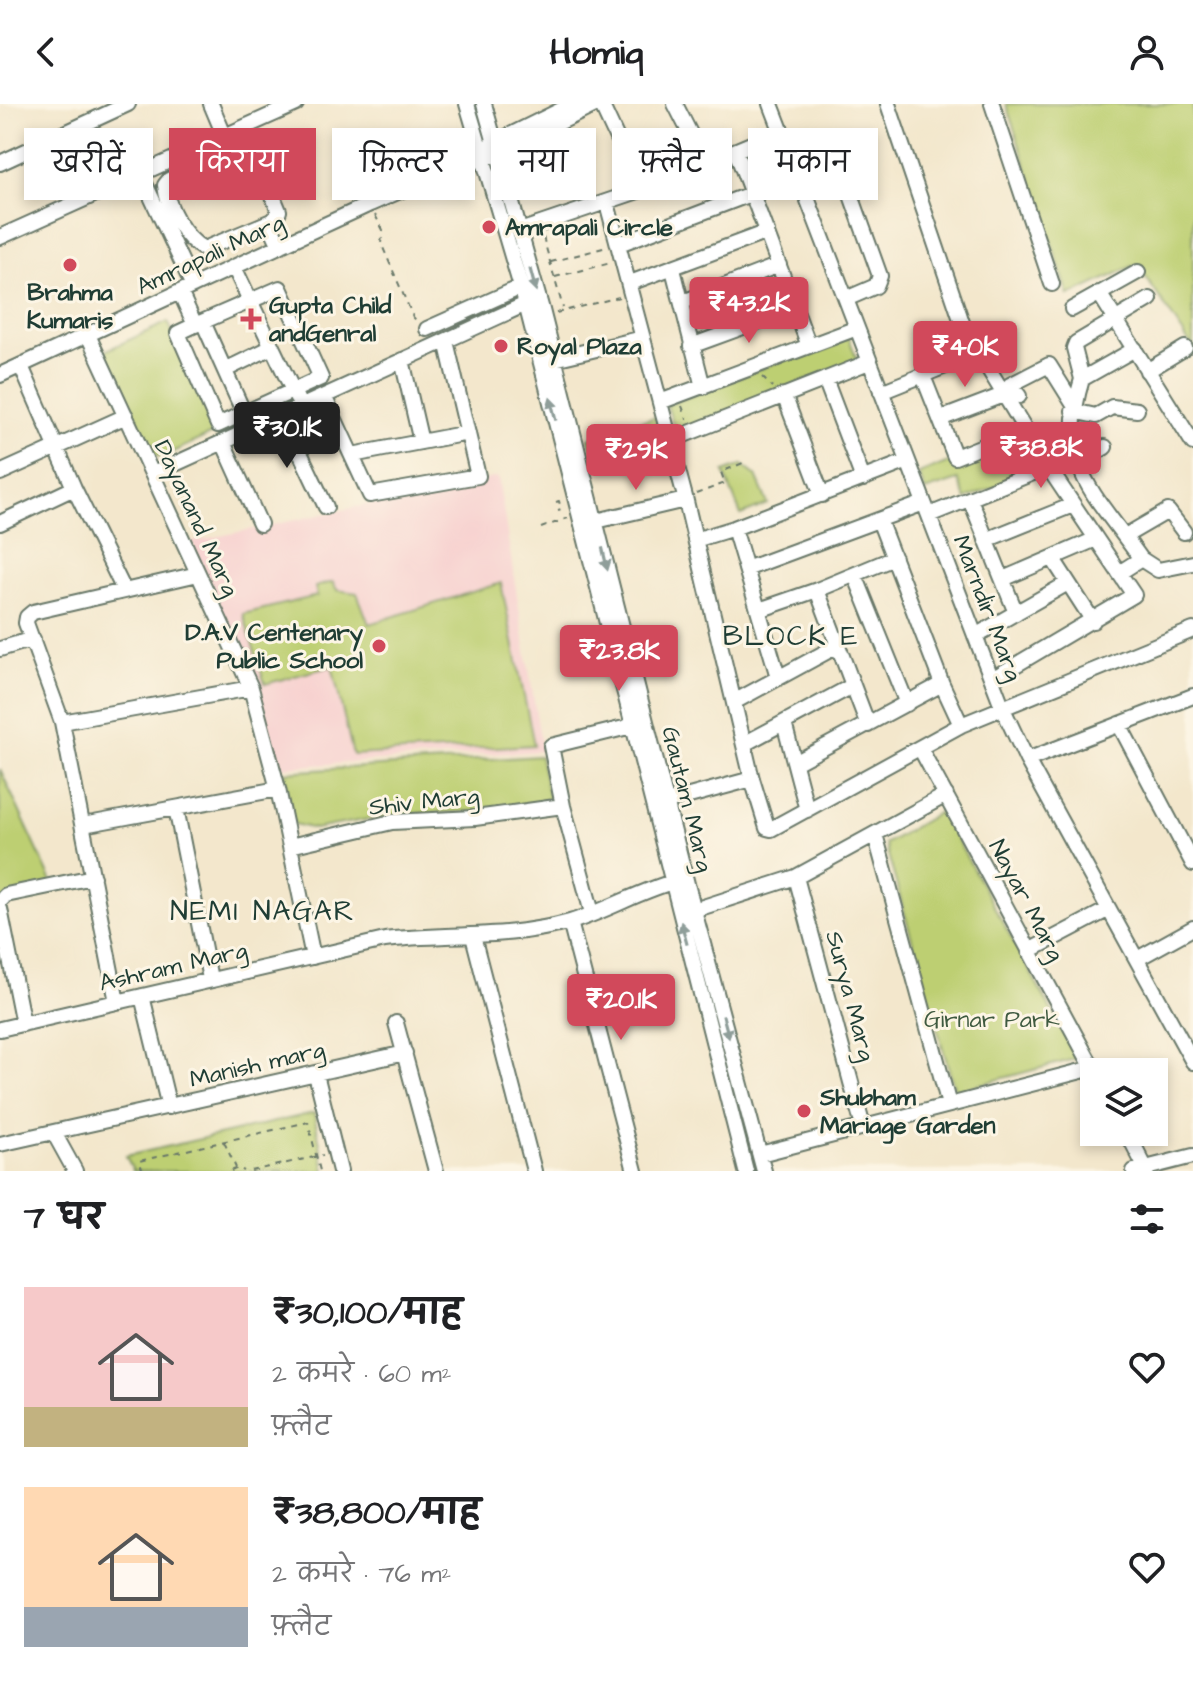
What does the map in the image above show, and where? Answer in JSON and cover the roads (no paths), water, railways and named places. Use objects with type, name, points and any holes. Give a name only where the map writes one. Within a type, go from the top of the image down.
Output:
[{"type":"street","points":[[0,163],[128,104]]},
{"type":"street","points":[[211,104],[221,128]]},
{"type":"street","points":[[490,151],[573,104]]},
{"type":"street","points":[[490,151],[599,104],[612,131]]},
{"type":"street","points":[[675,104],[687,128]]},
{"type":"street","name":"Marndir Marg","points":[[771,104],[781,128]]},
{"type":"street","points":[[888,104],[973,355]]},
{"type":"street","points":[[992,104],[1052,284]]},
{"type":"street","points":[[239,128],[290,105]]},
{"type":"street","points":[[474,107],[490,151]]},
{"type":"street","points":[[732,153],[748,146]]},
{"type":"street","points":[[249,147],[254,151],[279,211],[275,219],[269,222],[204,249],[184,235],[165,185],[169,180],[240,148],[249,147]]},
{"type":"street","name":"Amrapali Marg","points":[[0,375],[490,151]]},
{"type":"street","name":"Gautam Marg","points":[[490,151],[513,205],[543,316],[667,802],[679,885],[694,910],[764,1171]]},
{"type":"street","name":"Gautam Marg","points":[[490,151],[521,287],[632,726],[679,885],[746,1171]]},
{"type":"street","points":[[736,151],[748,181]]},
{"type":"street","points":[[619,244],[748,195]]},
{"type":"street","points":[[0,237],[81,200]]},
{"type":"street","points":[[151,200],[199,324],[225,370],[251,429]]},
{"type":"street","points":[[520,231],[615,200]]},
{"type":"street","points":[[756,200],[809,346]]},
{"type":"street","name":"Marndir Marg","points":[[808,200],[1002,707],[1027,760],[1191,1053]]},
{"type":"street","points":[[846,299],[876,286],[880,276],[853,200]]},
{"type":"street","points":[[607,203],[688,497],[695,540],[752,779],[767,828],[771,829],[807,810],[961,725],[1193,630]]},
{"type":"street","points":[[269,222],[280,246]]},
{"type":"street","points":[[631,288],[767,232]]},
{"type":"street","points":[[683,302],[779,265]]},
{"type":"street","points":[[234,267],[300,407]]},
{"type":"street","points":[[673,269],[703,387]]},
{"type":"street","points":[[1072,309],[1138,272]]},
{"type":"street","points":[[427,329],[521,287]]},
{"type":"street","points":[[220,424],[321,378],[280,288],[178,333],[220,424],[260,524]]},
{"type":"street","points":[[1099,293],[1193,443]]},
{"type":"street","points":[[1150,299],[1076,343],[1074,348],[1082,379],[1074,408],[1074,452],[1090,491],[1141,559],[1158,570],[1193,563]]},
{"type":"street","points":[[153,474],[526,304]]},
{"type":"street","points":[[691,346],[795,308]]},
{"type":"street","points":[[660,402],[857,328]]},
{"type":"street","name":"Dayanand Marg","points":[[88,335],[251,688],[278,789],[313,957]]},
{"type":"street","points":[[554,359],[643,338]]},
{"type":"street","points":[[324,396],[370,495],[478,476],[446,341]]},
{"type":"street","points":[[225,370],[272,347]]},
{"type":"street","points":[[1147,371],[1185,348]]},
{"type":"street","points":[[1082,379],[1135,349]]},
{"type":"street","points":[[881,392],[973,355],[982,358],[1011,395],[1025,429],[1134,595],[992,679]]},
{"type":"street","points":[[402,360],[421,442]]},
{"type":"street","points":[[679,437],[780,393],[869,362]]},
{"type":"street","points":[[1011,395],[1010,385],[1049,365],[1074,408],[1096,416],[1112,407],[1137,410]]},
{"type":"street","points":[[21,366],[74,488],[124,590]]},
{"type":"street","points":[[923,376],[955,457],[1025,429]]},
{"type":"street","points":[[825,379],[863,479]]},
{"type":"street","points":[[780,393],[822,495]]},
{"type":"street","points":[[940,419],[1011,395]]},
{"type":"street","points":[[282,415],[326,507]]},
{"type":"street","points":[[0,473],[126,416]]},
{"type":"street","points":[[352,455],[468,433]]},
{"type":"street","points":[[746,569],[879,520],[970,499],[1074,452],[1092,455],[1105,447]]},
{"type":"street","points":[[695,540],[908,461]]},
{"type":"street","points":[[0,523],[74,488]]},
{"type":"street","points":[[596,521],[688,497]]},
{"type":"street","points":[[970,499],[1016,613]]},
{"type":"street","points":[[986,540],[1073,505]]},
{"type":"street","points":[[1125,536],[1168,511],[1184,532]]},
{"type":"street","points":[[879,520],[942,684],[961,725]]},
{"type":"street","points":[[734,528],[778,677]]},
{"type":"street","points":[[1003,579],[1096,539]]},
{"type":"street","points":[[759,610],[894,558]]},
{"type":"street","points":[[1053,559],[1093,621]]},
{"type":"street","points":[[1119,573],[1141,559]]},
{"type":"street","points":[[117,1002],[62,722],[26,623],[27,617],[33,612],[198,574]]},
{"type":"street","points":[[855,575],[907,704]]},
{"type":"street","points":[[975,636],[1068,583]]},
{"type":"street","points":[[817,590],[868,725]]},
{"type":"street","points":[[0,649],[33,639]]},
{"type":"street","points":[[734,702],[837,646]]},
{"type":"street","points":[[795,763],[942,684]]},
{"type":"street","points":[[744,744],[852,686]]},
{"type":"street","points":[[62,722],[251,688]]},
{"type":"street","points":[[1027,760],[1193,696]]},
{"type":"street","points":[[784,723],[807,810]]},
{"type":"street","points":[[1119,724],[1193,864]]},
{"type":"street","points":[[592,913],[563,806],[551,746],[632,726]]},
{"type":"street","name":"Nayar Marg","points":[[920,748],[1087,1058]]},
{"type":"street","points":[[667,802],[752,779]]},
{"type":"street","points":[[83,825],[278,789]]},
{"type":"street","points":[[694,910],[796,877],[946,795]]},
{"type":"street","name":"Shiv Marg","points":[[290,846],[392,822],[475,818],[563,806]]},
{"type":"street","points":[[176,808],[210,979]]},
{"type":"street","points":[[875,834],[949,1105]]},
{"type":"street","points":[[0,901],[6,895],[93,877]]},
{"type":"street","name":"Surya Marg","points":[[796,877],[863,1127]]},
{"type":"street","name":"Ashram Marg","points":[[0,1029],[385,940],[420,936],[508,935],[570,922],[592,913],[632,906],[679,885]]},
{"type":"street","points":[[0,909],[23,1024]]},
{"type":"street","points":[[1029,951],[1109,909]]},
{"type":"street","points":[[570,922],[635,1171]]},
{"type":"street","points":[[1137,959],[1193,928]]},
{"type":"street","points":[[473,936],[534,1171]]},
{"type":"street","points":[[142,996],[169,1107]]},
{"type":"street","points":[[396,1023],[436,1171]]},
{"type":"street","name":"Manish marg","points":[[0,1144],[405,1053]]},
{"type":"street","points":[[760,1154],[1080,1073]]},
{"type":"street","points":[[316,1074],[340,1171]]},
{"type":"street","points":[[54,1133],[75,1171]]},
{"type":"street","points":[[1133,1146],[1142,1170],[1193,1156]]},
{"type":"place","name":"Amrapali Circle","points":[[489,227]]},
{"type":"place","name":"Brahma Kumaris","points":[[70,265]]},
{"type":"place","name":"Gupta Child andGenral","points":[[251,319]]},
{"type":"place","name":"Royal Plaza","points":[[501,346]]},
{"type":"place","name":"D.A.V Centenary Public School","points":[[379,646]]},
{"type":"place","name":"Shubham Mariage Garden","points":[[804,1111]]},
{"type":"district","name":"BLOCK E","points":[[791,635]]},
{"type":"district","name":"NEMI NAGAR","points":[[263,910]]},
{"type":"park label","name":"Girnar Park","points":[[992,1019]]}]
